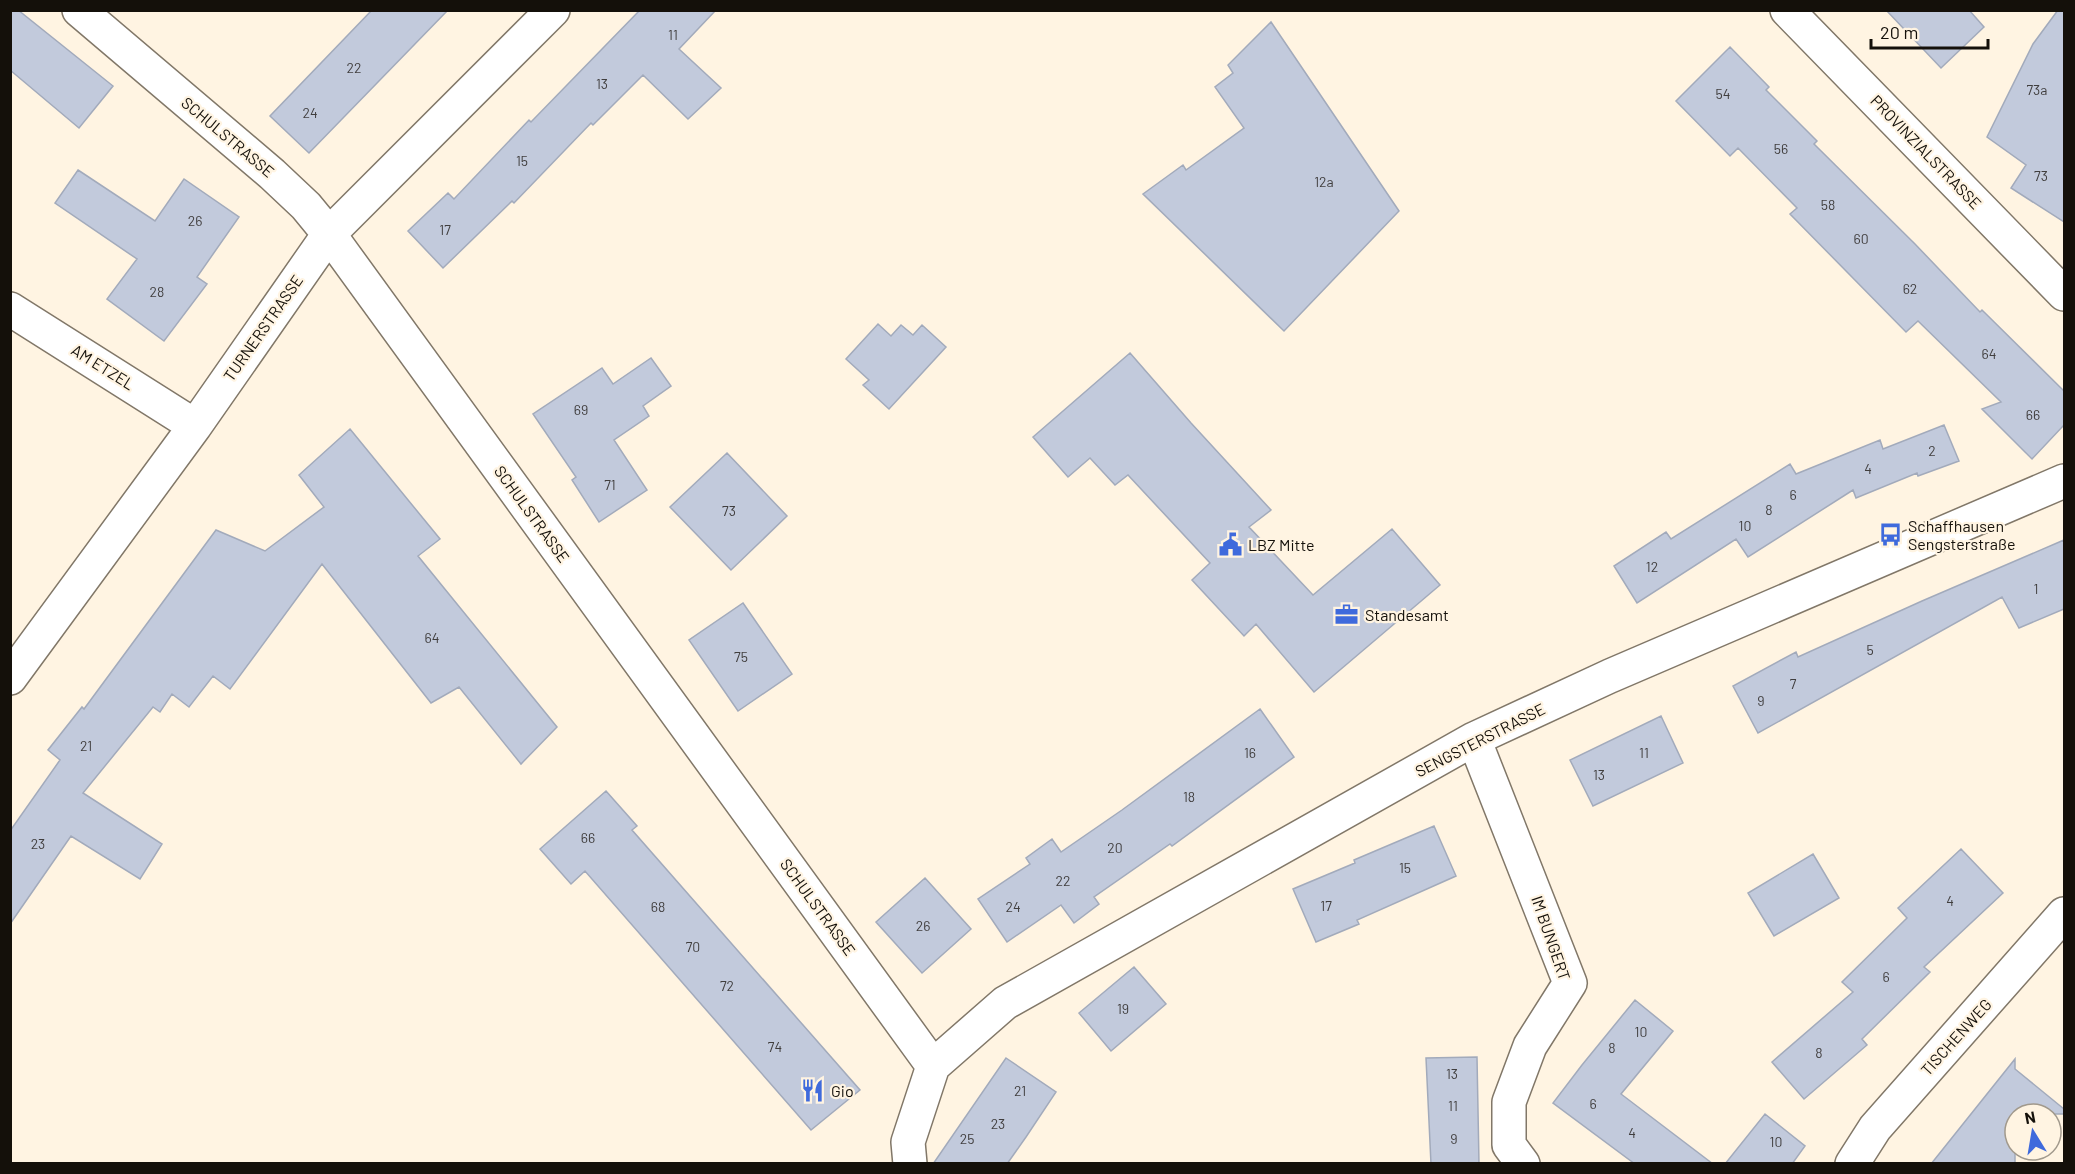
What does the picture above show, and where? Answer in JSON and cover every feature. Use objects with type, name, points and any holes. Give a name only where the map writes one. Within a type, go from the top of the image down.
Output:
[{"type":"street","name":"SCHULSTRASSE","points":[[78,10],[273,174],[306,206],[329,234],[933,1066]]},
{"type":"street","name":"TURNERSTRASSE","points":[[10,678],[195,426],[329,234],[553,10]]},
{"type":"street","name":"PROVINZIALSTRASSE","points":[[1787,10],[2064,294]]},
{"type":"street","name":"AM ETZEL","points":[[10,309],[195,426]]},
{"type":"street","name":"SENGSTERSTRASSE","points":[[933,1066],[1005,1003],[1474,739],[1611,675],[2064,482]]},
{"type":"street","name":"IM BUNGERT","points":[[1474,739],[1570,982],[1530,1046],[1509,1102],[1509,1145],[1524,1164]]},
{"type":"street","name":"TISCHENWEG","points":[[1852,1164],[1875,1128],[2064,914]]},
{"type":"street","points":[[910,1164],[908,1142],[933,1066]]},
{"type":"building","points":[[10,10],[18,10],[113,86],[79,128],[10,70]]},
{"type":"building","points":[[372,10],[448,10],[309,153],[270,116]]},
{"type":"building","points":[[640,10],[716,10],[679,49],[721,88],[688,119],[643,75],[593,125],[591,123],[514,203],[512,201],[443,268],[408,231],[448,193],[454,199],[529,120],[531,122]]},
{"type":"building","points":[[1886,10],[1969,10],[1984,27],[1941,68]]},
{"type":"building","points":[[2058,10],[2064,10],[2064,222],[2011,188],[2026,165],[1987,137],[2033,44]]},
{"type":"building","points":[[1271,22],[1399,211],[1284,331],[1143,194],[1183,165],[1186,170],[1244,128],[1215,87],[1233,73],[1228,65]]},
{"type":"building","points":[[1730,47],[1769,87],[1766,90],[1817,141],[1814,144],[1980,312],[1982,310],[2064,391],[2064,425],[2032,459],[1982,409],[2001,402],[1918,321],[1906,332],[1790,214],[1797,208],[1738,148],[1730,156],[1676,101]]},
{"type":"building","points":[[78,170],[155,221],[184,179],[239,217],[197,277],[207,284],[164,341],[107,299],[137,259],[55,203]]},
{"type":"building","points":[[878,324],[891,336],[901,325],[913,335],[922,325],[946,347],[889,409],[863,385],[869,380],[846,359]]},
{"type":"building","points":[[1130,353],[1271,510],[1249,527],[1313,595],[1392,529],[1440,585],[1314,692],[1256,624],[1244,636],[1192,580],[1210,563],[1128,475],[1115,485],[1090,458],[1068,477],[1033,437]]},
{"type":"building","points":[[651,358],[671,386],[643,406],[649,416],[614,440],[647,490],[599,522],[572,480],[576,477],[533,414],[602,368],[613,384]]},
{"type":"building","points":[[1944,425],[1959,461],[1918,476],[1917,473],[1856,498],[1853,490],[1748,557],[1736,539],[1637,603],[1614,566],[1666,532],[1671,539],[1790,464],[1796,474],[1880,440],[1883,449]]},
{"type":"building","points":[[350,429],[440,539],[418,556],[557,727],[521,764],[459,687],[431,703],[322,564],[230,689],[213,676],[189,707],[172,694],[160,712],[153,707],[83,793],[162,844],[140,879],[71,836],[10,924],[10,831],[60,760],[48,750],[82,707],[84,709],[216,530],[265,551],[324,507],[299,475]]},
{"type":"building","points":[[727,453],[787,516],[731,570],[670,507]]},
{"type":"building","points":[[2064,540],[2064,609],[2019,628],[2002,597],[1758,733],[1733,686],[1796,652],[1798,657]]},
{"type":"building","points":[[743,603],[792,674],[738,711],[689,640]]},
{"type":"building","points":[[1260,709],[1294,757],[1172,846],[1170,844],[1094,897],[1099,904],[1074,923],[1061,905],[1007,942],[978,899],[1030,864],[1026,858],[1052,839],[1061,852]]},
{"type":"building","points":[[1661,716],[1683,763],[1593,806],[1570,760]]},
{"type":"building","points":[[606,791],[637,826],[632,830],[860,1090],[811,1130],[585,871],[571,884],[540,849]]},
{"type":"building","points":[[1434,826],[1456,876],[1357,920],[1359,924],[1316,942],[1293,889]]},
{"type":"building","points":[[1961,849],[2003,893],[1924,967],[1930,972],[1862,1039],[1867,1045],[1804,1099],[1772,1062],[1853,992],[1842,982],[1907,918],[1898,908]]},
{"type":"building","points":[[1813,854],[1839,898],[1774,936],[1748,893]]},
{"type":"building","points":[[925,878],[971,929],[922,973],[876,922]]},
{"type":"building","points":[[1134,967],[1166,1004],[1111,1051],[1079,1013]]},
{"type":"building","points":[[1635,1000],[1673,1031],[1621,1094],[1713,1164],[1635,1164],[1553,1103]]},
{"type":"building","points":[[1477,1057],[1479,1164],[1431,1164],[1426,1058]]},
{"type":"building","points":[[1006,1058],[1056,1092],[1026,1137],[1007,1164],[933,1164]]},
{"type":"building","points":[[2015,1059],[2015,1069],[2055,1102],[2003,1102],[2003,1162],[2015,1162],[2015,1164],[1931,1164]]},
{"type":"building","points":[[1765,1114],[1805,1146],[1792,1164],[1725,1164]]},
{"type":"place","name":"Schaffhausen Sengsterstraße","points":[[1890,535]]},
{"type":"place","name":"LBZ Mitte","points":[[1230,545]]},
{"type":"place","name":"Standesamt","points":[[1347,615]]},
{"type":"place","name":"Gio","points":[[813,1091]]}]
